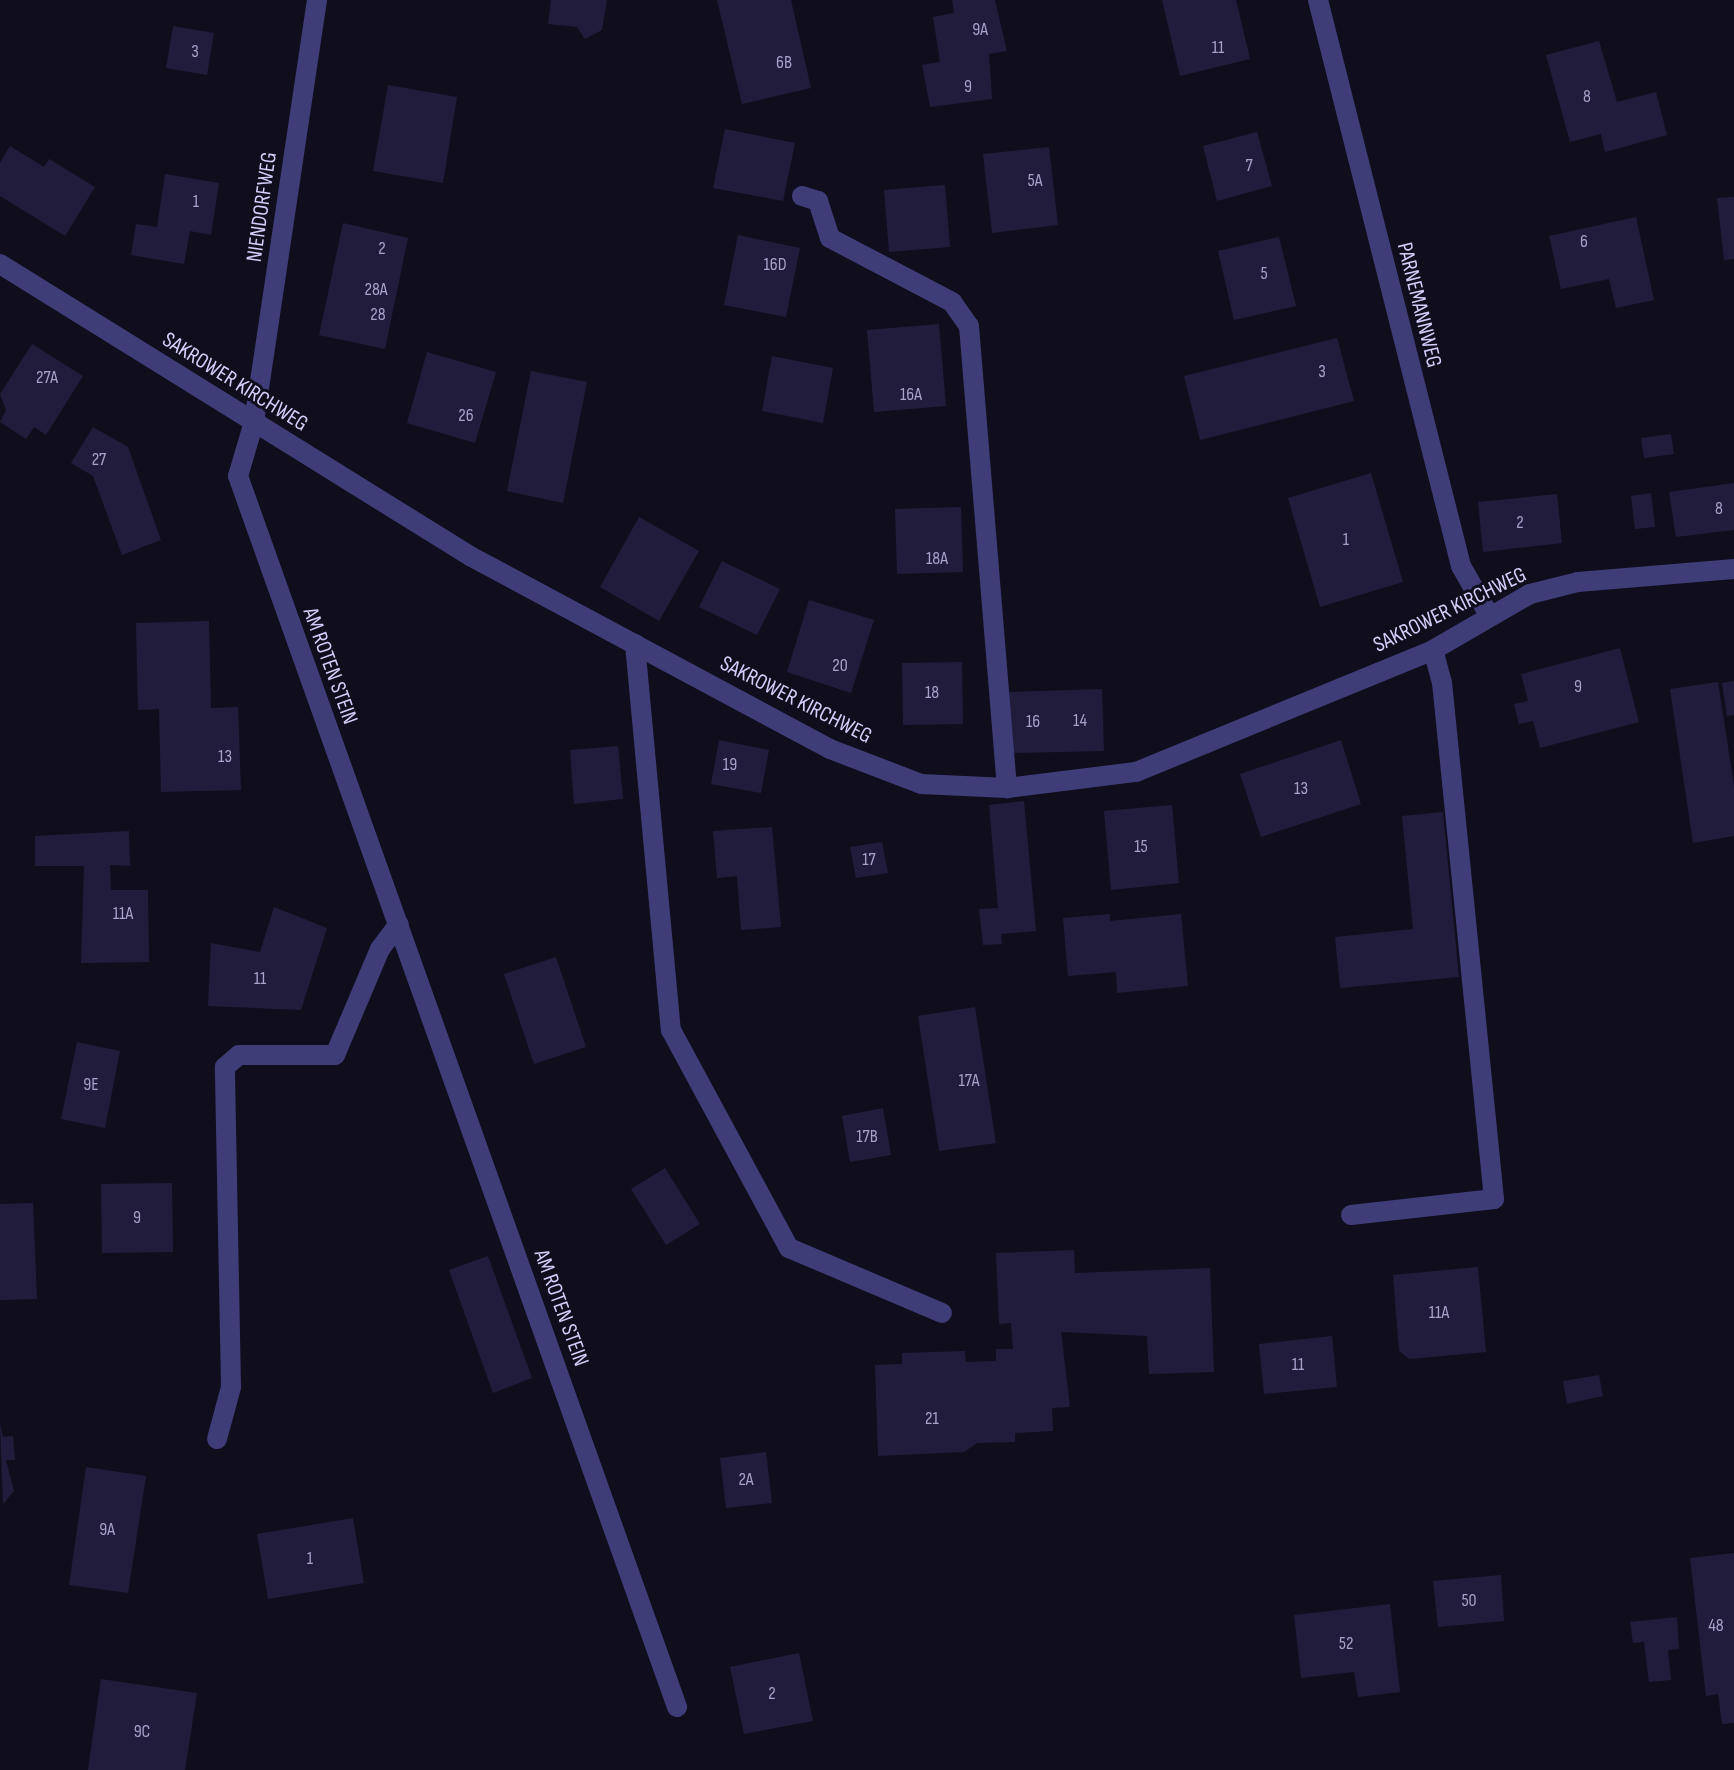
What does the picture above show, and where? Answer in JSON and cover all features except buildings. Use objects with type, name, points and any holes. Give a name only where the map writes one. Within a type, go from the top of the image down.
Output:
[{"type":"street","name":"NIENDORFWEG","points":[[254,422],[317,0]]},
{"type":"street","name":"PARNEMANNWEG","points":[[1318,0],[1461,566],[1489,615]]},
{"type":"street","points":[[802,196],[818,201],[830,238],[952,302],[969,326],[1007,788]]},
{"type":"street","name":"SAKROWER KIRCHWEG","points":[[0,264],[470,556],[830,749],[921,784],[1007,788],[1136,772],[1433,650],[1530,594],[1578,582],[1734,569]]},
{"type":"street","name":"AM ROTEN STEIN","points":[[254,422],[238,476],[677,1707]]},
{"type":"street","points":[[635,644],[671,1030],[789,1248],[942,1313]]},
{"type":"street","points":[[1351,1215],[1494,1199],[1442,683],[1433,650]]},
{"type":"street","points":[[217,1439],[231,1387],[225,1067],[239,1055],[335,1055],[380,949],[399,924]]}]
